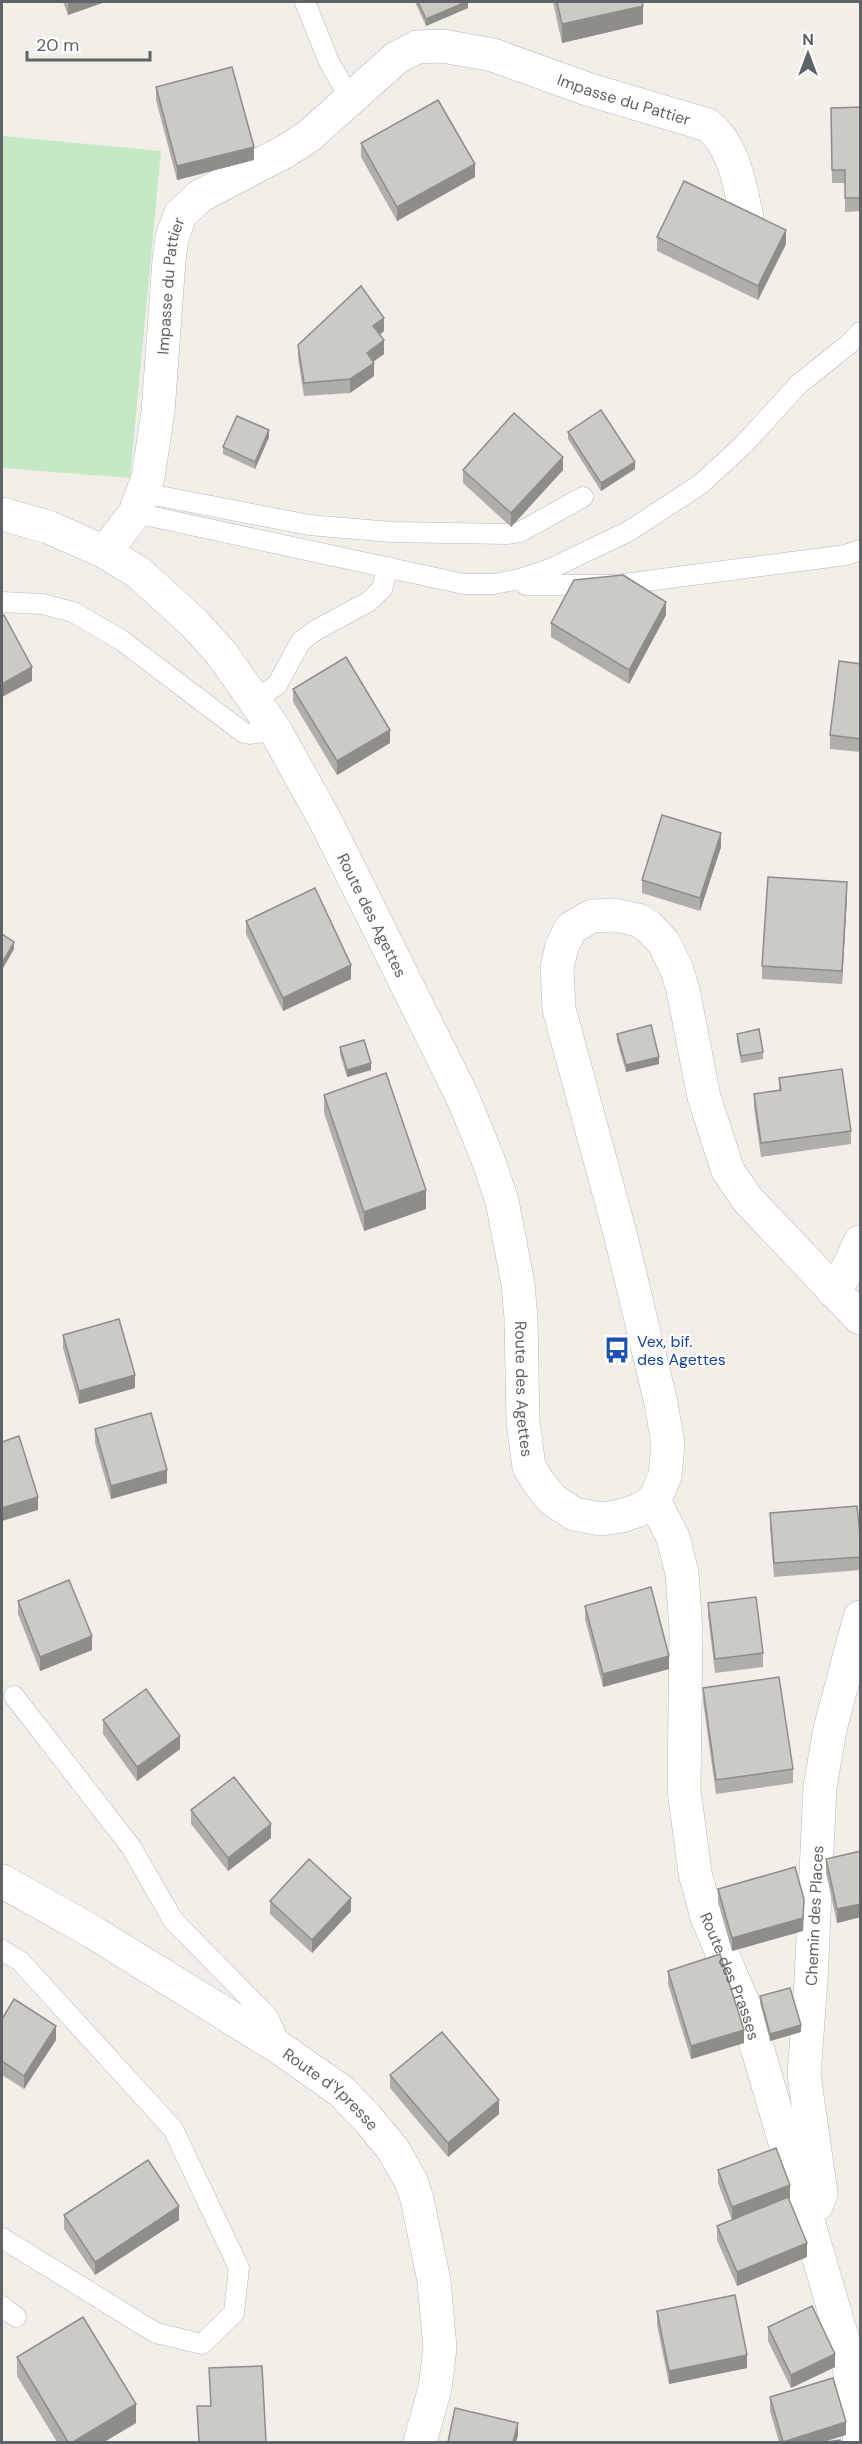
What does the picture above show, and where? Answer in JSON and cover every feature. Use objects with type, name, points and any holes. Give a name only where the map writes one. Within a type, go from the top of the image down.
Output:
[{"type":"street","name":"Impasse du Pattier","points":[[105,552],[139,503],[148,477],[158,412],[172,238],[180,214],[200,196],[286,151],[309,136],[396,57],[417,47],[443,46],[492,56],[587,89],[708,126],[718,134],[731,155],[747,217]]},
{"type":"street","name":"Route des Agettes","points":[[2,514],[48,526],[105,552],[139,573],[194,623],[222,654],[275,730],[324,820],[458,1087],[489,1162],[502,1201],[518,1284],[523,1422],[529,1467],[553,1500],[574,1514],[601,1519],[621,1516],[654,1501]]},
{"type":"street","points":[[654,1501],[665,1476],[668,1444],[661,1403],[620,1233],[559,1009],[557,968],[562,946],[571,928],[592,916],[615,915],[638,920],[648,926],[664,943],[683,990],[704,1097],[728,1171],[748,1200],[861,1318]]},
{"type":"street","points":[[833,1291],[861,1242]]},
{"type":"street","name":"Route des Prasses","points":[[654,1501],[673,1537],[682,1573],[686,1630],[684,1790],[695,1872],[707,1917],[747,2013],[847,2354],[860,2442]]},
{"type":"street","name":"Chemin des Places","points":[[805,2210],[817,2204],[821,2193],[804,2075],[820,1787],[830,1729],[861,1617]]},
{"type":"street","name":"Route d'Ypresse","points":[[2,1881],[91,1931],[277,2046],[340,2091],[368,2118],[392,2148],[411,2181],[417,2199],[434,2281],[440,2348],[435,2388],[420,2442]]},
{"type":"lane","points":[[305,2],[329,62],[350,98]]},
{"type":"lane","points":[[139,503],[388,567],[464,584],[494,584],[520,579],[550,569],[629,531],[701,484],[744,444],[799,384],[861,332]]},
{"type":"lane","points":[[139,503],[309,525],[391,532],[508,534],[520,532],[583,497]]},
{"type":"lane","points":[[520,579],[526,585],[616,585],[846,555],[861,550]]},
{"type":"lane","points":[[255,700],[277,685],[301,641],[316,630],[368,602],[382,589],[388,567]]},
{"type":"lane","points":[[2,602],[42,604],[73,612],[121,640],[244,732],[250,734],[275,730]]},
{"type":"lane","points":[[14,1696],[130,1847],[173,1920],[268,2017],[275,2032],[277,2046]]},
{"type":"lane","points":[[2,1950],[20,1961],[174,2129],[239,2268],[234,2313],[202,2344],[156,2333],[2,2238]]},
{"type":"green space","points":[[2,136],[161,151],[130,478],[2,468]]},
{"type":"building","points":[[418,2],[466,2],[426,19]]},
{"type":"building","points":[[557,2],[642,2],[643,6],[562,24]]},
{"type":"building","points":[[232,67],[254,147],[177,166],[156,87]]},
{"type":"building","points":[[438,100],[475,164],[397,207],[361,143]]},
{"type":"building","points":[[861,107],[861,198],[845,198],[845,170],[832,170],[831,108]]},
{"type":"building","points":[[684,181],[786,230],[758,286],[657,237]]},
{"type":"building","points":[[361,286],[384,318],[373,326],[384,340],[367,353],[374,363],[350,379],[304,383],[298,345]]},
{"type":"building","points":[[601,410],[635,462],[601,483],[568,432]]},
{"type":"building","points":[[514,413],[563,457],[511,513],[463,470]]},
{"type":"building","points":[[237,416],[269,430],[255,462],[223,447]]},
{"type":"building","points":[[623,575],[666,602],[629,670],[551,623],[574,580]]},
{"type":"building","points":[[4,615],[32,667],[2,684],[2,616]]},
{"type":"building","points":[[346,657],[390,730],[337,761],[293,689]]},
{"type":"building","points":[[839,661],[861,664],[861,739],[830,735]]},
{"type":"building","points":[[662,815],[721,833],[700,898],[642,880]]},
{"type":"building","points":[[768,877],[847,882],[842,971],[762,966]]},
{"type":"building","points":[[315,888],[351,965],[283,998],[246,921]]},
{"type":"building","points":[[2,934],[14,942],[2,963]]},
{"type":"building","points":[[651,1025],[659,1057],[626,1065],[617,1034]]},
{"type":"building","points":[[759,1029],[763,1052],[741,1056],[737,1034]]},
{"type":"building","points":[[364,1040],[371,1063],[347,1070],[340,1047]]},
{"type":"building","points":[[842,1069],[851,1131],[761,1143],[754,1094],[781,1090],[779,1078]]},
{"type":"building","points":[[386,1073],[426,1190],[364,1212],[324,1095]]},
{"type":"building","points":[[119,1319],[135,1375],[79,1391],[63,1335]]},
{"type":"building","points":[[151,1413],[167,1470],[111,1486],[95,1429]]},
{"type":"building","points":[[19,1436],[38,1497],[2,1508],[2,1442]]},
{"type":"building","points":[[857,1506],[861,1557],[774,1563],[770,1513]]},
{"type":"building","points":[[69,1580],[92,1636],[40,1657],[18,1601]]},
{"type":"building","points":[[651,1587],[669,1656],[603,1674],[585,1606]]},
{"type":"building","points":[[756,1597],[763,1653],[715,1659],[708,1603]]},
{"type":"building","points":[[779,1677],[793,1769],[716,1780],[703,1688]]},
{"type":"building","points":[[146,1689],[180,1736],[137,1767],[103,1720]]},
{"type":"building","points":[[234,1777],[271,1824],[228,1858],[191,1810]]},
{"type":"building","points":[[861,1851],[861,1904],[837,1909],[826,1859]]},
{"type":"building","points":[[309,1859],[351,1898],[312,1940],[270,1901]]},
{"type":"building","points":[[795,1867],[804,1899],[803,1918],[732,1938],[718,1889]]},
{"type":"building","points":[[720,1954],[744,2030],[691,2046],[668,1971]]},
{"type":"building","points":[[790,1988],[801,2025],[770,2034],[760,1996]]},
{"type":"building","points":[[14,1999],[56,2026],[24,2076],[2,2061],[2,2019]]},
{"type":"building","points":[[442,2032],[499,2100],[448,2143],[390,2075]]},
{"type":"building","points":[[776,2148],[790,2185],[732,2207],[718,2170]]},
{"type":"building","points":[[148,2160],[179,2206],[95,2262],[64,2215]]},
{"type":"building","points":[[788,2197],[807,2243],[737,2272],[717,2226]]},
{"type":"building","points":[[735,2295],[747,2355],[669,2371],[657,2311]]},
{"type":"building","points":[[812,2306],[835,2354],[791,2375],[768,2327]]},
{"type":"building","points":[[83,2317],[136,2404],[73,2442],[68,2442],[17,2357]]},
{"type":"building","points":[[262,2366],[266,2442],[199,2442],[197,2406],[211,2406],[209,2368]]},
{"type":"building","points":[[833,2378],[846,2422],[783,2442],[770,2397]]},
{"type":"building","points":[[455,2408],[518,2423],[513,2442],[448,2442]]},
{"type":"place","name":"Vex, bif. des Agettes","points":[[617,1350]]}]
